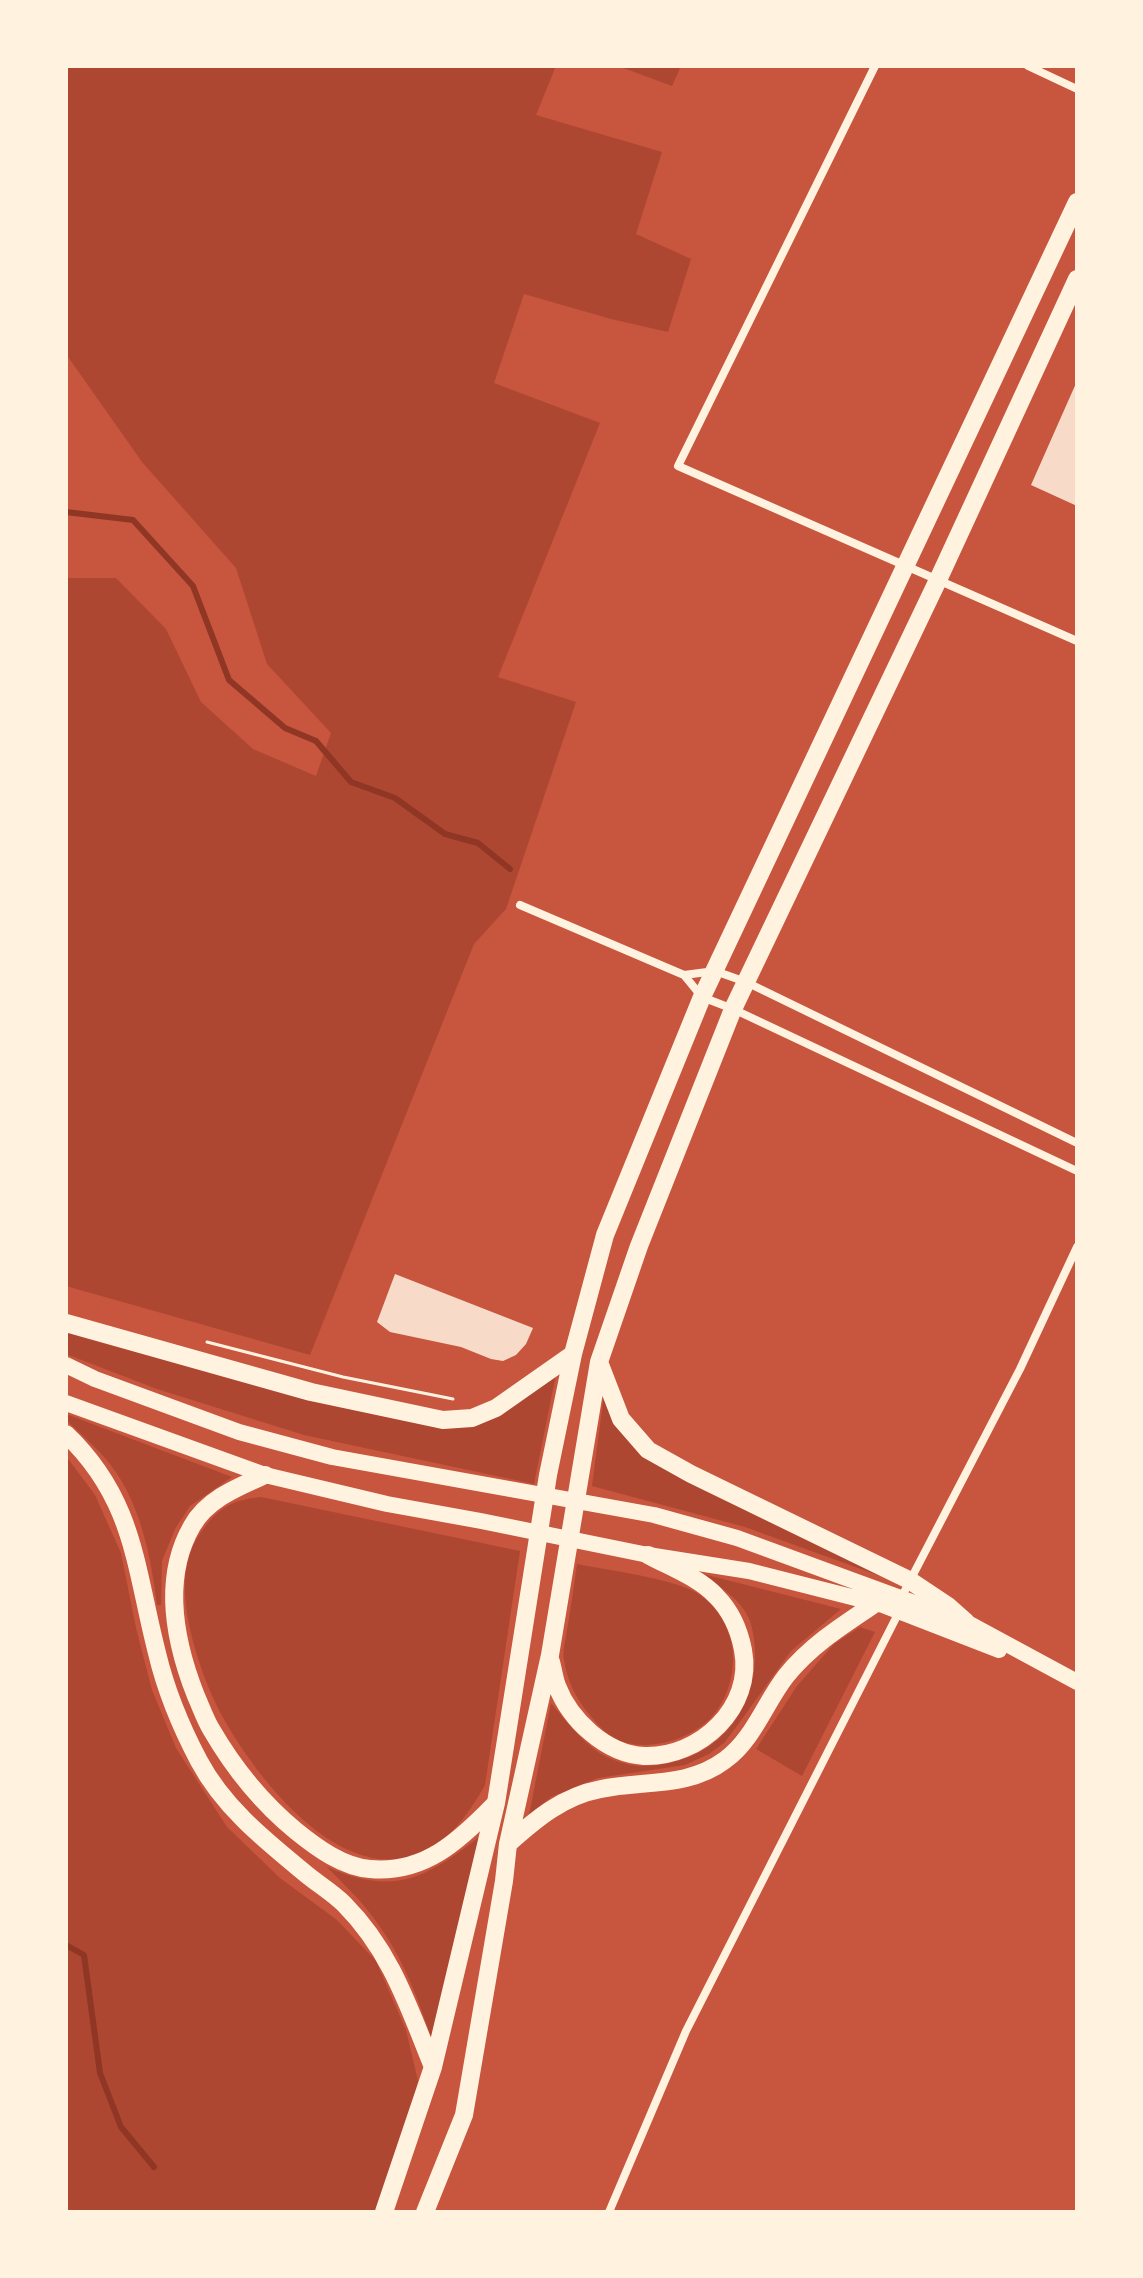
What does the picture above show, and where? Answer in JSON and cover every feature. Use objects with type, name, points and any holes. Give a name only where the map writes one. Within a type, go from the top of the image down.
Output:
[{"type":"highway","points":[[384,2212],[433,2067],[496,1803],[548,1475],[573,1354],[605,1235],[702,997],[1077,202]]},
{"type":"highway","points":[[425,2212],[464,2115],[508,1844],[550,1655],[599,1362],[639,1246],[733,1009],[938,580],[1077,279]]},
{"type":"highway","points":[[66,1323],[311,1392],[443,1420],[472,1418],[496,1408],[573,1354]]},
{"type":"highway","points":[[599,1362],[621,1419],[648,1450],[909,1580],[966,1622]]},
{"type":"highway","points":[[66,1434],[109,1485],[128,1530],[157,1654],[174,1707],[201,1765],[237,1815],[343,1903],[369,1934],[386,1957],[433,2067]]},
{"type":"highway","points":[[265,1475],[227,1492],[202,1512],[192,1524],[179,1552],[174,1581],[175,1615],[187,1672],[210,1727],[243,1777],[277,1815],[312,1844],[347,1864],[368,1869],[421,1864],[464,1835],[496,1803]]},
{"type":"highway","points":[[550,1655],[556,1685],[582,1725],[602,1741],[624,1751],[643,1756],[673,1753],[703,1739],[718,1726],[733,1708],[744,1675],[745,1659],[740,1632],[729,1611],[714,1593],[648,1555]]},
{"type":"highway","points":[[508,1844],[555,1806],[578,1795],[615,1787],[676,1782],[725,1760],[742,1744],[785,1678],[803,1657],[825,1637],[876,1603]]},
{"type":"main road","points":[[66,1365],[95,1379],[239,1432],[332,1457],[654,1515],[737,1538],[1057,1672]]},
{"type":"main road","points":[[66,1403],[265,1475],[387,1504],[648,1555],[749,1571],[876,1603],[900,1604],[966,1622],[1077,1682]]},
{"type":"street","points":[[875,66],[678,466],[1077,641]]},
{"type":"street","points":[[1028,66],[1077,89]]},
{"type":"street","points":[[520,905],[684,975],[702,997],[1077,1171]]},
{"type":"street","points":[[684,975],[715,971],[746,982],[1077,1143]]},
{"type":"street","points":[[609,2212],[686,2031],[900,1604],[909,1580],[1020,1369],[1077,1247]]},
{"type":"path","points":[[202,1341],[343,1377],[456,1400]]},
{"type":"shaded area","points":[[66,66],[556,66],[536,115],[662,152],[636,234],[691,259],[668,332],[524,294],[494,383],[600,423],[498,677],[576,702],[506,909],[474,944],[310,1355],[66,1286],[66,578],[116,578],[166,629],[201,702],[253,749],[316,776],[331,733],[267,664],[236,568],[142,462],[66,354]]},
{"type":"shaded area","points":[[618,66],[681,66],[672,86]]},
{"type":"shaded area","points":[[66,1323],[311,1392],[472,1418],[558,1364],[534,1484],[304,1435],[157,1389],[66,1354]]},
{"type":"shaded area","points":[[604,1394],[615,1421],[894,1581],[745,1527],[592,1486]]},
{"type":"shaded area","points":[[66,1414],[232,1477],[190,1506],[175,1529],[162,1561],[161,1605],[157,1605],[148,1550],[130,1496],[110,1464],[66,1420]]},
{"type":"shaded area","points":[[66,1456],[95,1495],[121,1553],[152,1690],[176,1748],[227,1827],[280,1878],[337,1920],[376,1961],[406,2030],[418,2081],[409,2119],[378,2212],[66,2212]]},
{"type":"shaded area","points":[[261,1497],[520,1551],[485,1785],[456,1827],[426,1851],[414,1856],[385,1859],[356,1853],[329,1839],[279,1796],[257,1770],[217,1707],[203,1673],[188,1617],[186,1566],[194,1544],[213,1517],[232,1504]]},
{"type":"shaded area","points":[[577,1564],[690,1589],[713,1607],[723,1620],[733,1651],[730,1683],[715,1713],[697,1729],[663,1743],[627,1743],[606,1732],[580,1702],[567,1675],[564,1656]]},
{"type":"shaded area","points":[[703,1574],[841,1609],[791,1651],[724,1743],[709,1754],[685,1765],[598,1778],[551,1797],[529,1815],[551,1703],[596,1750],[614,1760],[635,1766],[687,1758],[704,1750],[731,1726],[741,1711],[753,1677],[753,1635],[742,1607]]},
{"type":"shaded area","points":[[860,1627],[875,1632],[802,1776],[756,1749],[797,1686],[834,1644]]},
{"type":"shaded area","points":[[479,1837],[437,2056],[417,1999],[392,1945],[364,1906],[327,1867],[371,1880],[408,1879],[442,1863]]},
{"type":"building","points":[[1077,381],[1077,506],[1031,485]]},
{"type":"building","points":[[395,1274],[533,1328],[526,1344],[516,1355],[503,1361],[461,1347],[390,1332],[377,1322]]},
{"type":"waterway","points":[[66,512],[133,520],[193,586],[229,680],[285,728],[316,741],[351,782],[395,798],[445,834],[478,843],[510,869]]},
{"type":"waterway","points":[[66,1945],[84,1955],[100,2073],[121,2127],[154,2167]]}]
